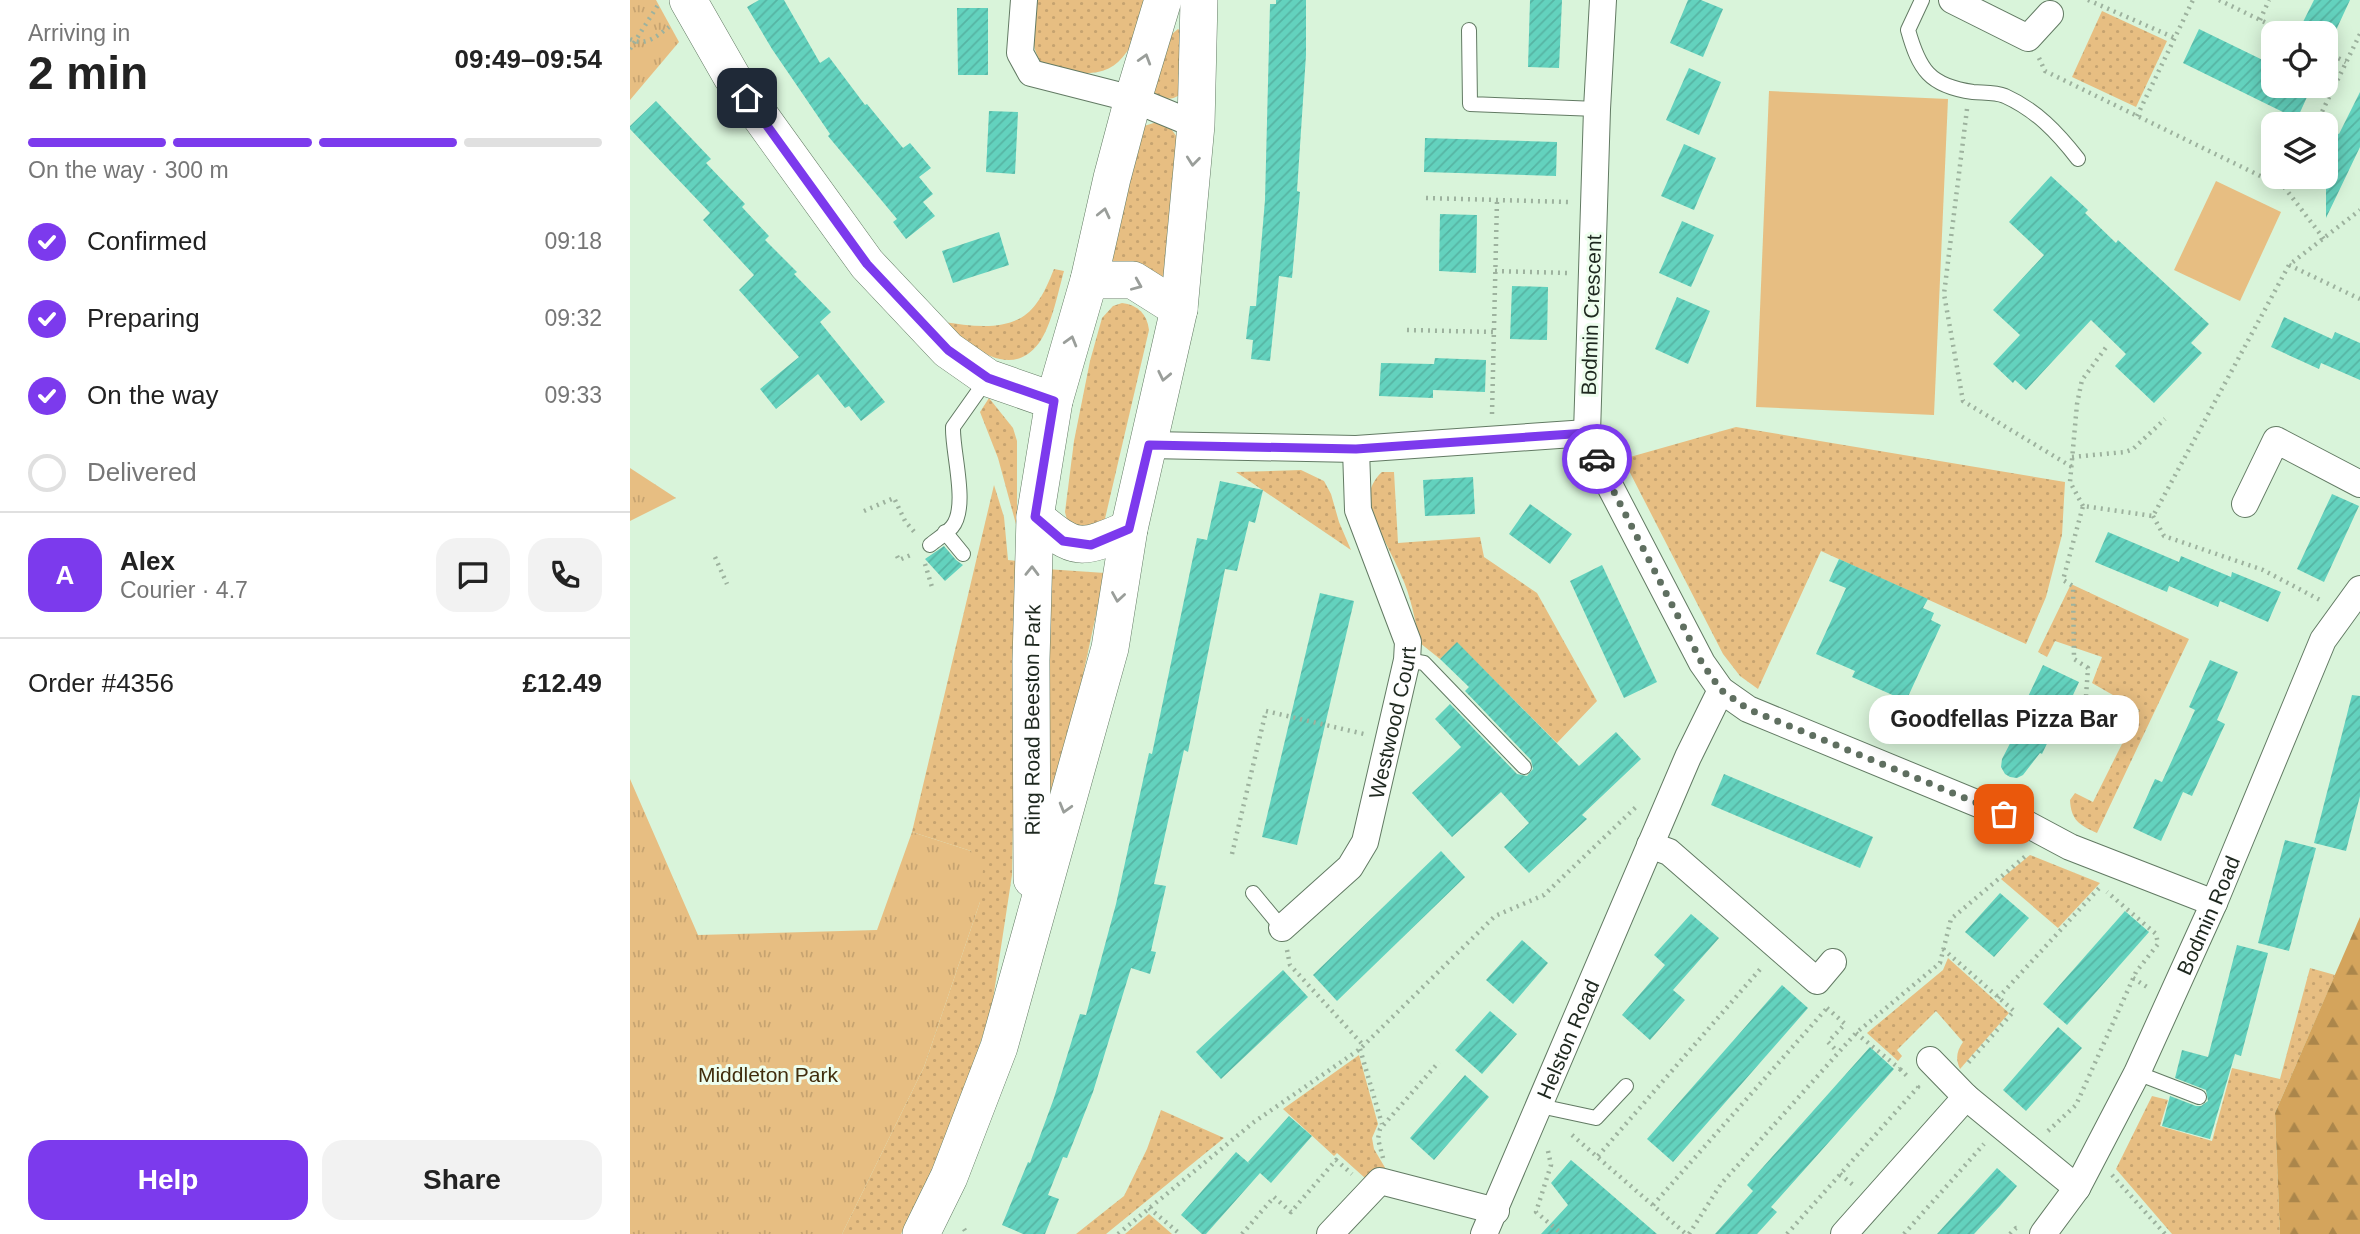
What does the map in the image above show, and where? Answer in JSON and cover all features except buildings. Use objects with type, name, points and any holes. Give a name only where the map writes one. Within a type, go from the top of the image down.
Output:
[{"type":"street","points":[[688,0],[732,77],[867,264],[948,350],[988,378],[1054,401]]},
{"type":"street","points":[[1024,0],[1020,54],[1031,73],[1133,99],[1196,125]]},
{"type":"street","name":"Ring Road Beeston Park","points":[[1032,922],[1031,660],[1035,517],[1054,401],[1089,280],[1133,99],[1163,0]]},
{"type":"street","name":"Ring Road Beeston Park","points":[[921,1234],[949,1177],[999,1047],[1110,648],[1129,529],[1179,309],[1196,125],[1199,0]]},
{"type":"street","name":"Bodmin Crescent","points":[[1603,0],[1587,433],[1600,467],[1702,663],[1721,690],[1748,709],[1966,798],[2027,824],[2049,837],[2214,903]]},
{"type":"street","points":[[1966,3],[2028,38],[2050,14]]},
{"type":"street","points":[[1089,280],[1133,280],[1179,309]]},
{"type":"street","points":[[1149,445],[1356,449],[1587,433]]},
{"type":"street","points":[[2245,504],[2276,440],[2360,484]]},
{"type":"street","name":"Westwood Court","points":[[1282,928],[1350,866],[1365,842],[1407,660],[1408,642],[1358,510],[1356,449]]},
{"type":"street","points":[[1035,517],[1063,541],[1091,545],[1129,529]]},
{"type":"street","name":"Bodmin Road","points":[[2043,1234],[2077,1188],[2137,1073],[2214,903],[2323,640],[2360,589]]},
{"type":"street","name":"Helston Road","points":[[1490,1223],[1688,757],[1721,690]]},
{"type":"street","points":[[1650,845],[1669,852],[1779,948],[1825,971]]},
{"type":"street","points":[[1918,1060],[1959,1089],[2077,1188]]},
{"type":"street","points":[[1844,1234],[1959,1089]]},
{"type":"street","points":[[1330,1234],[1380,1181],[1490,1223]]},
{"type":"lane","points":[[1922,0],[1908,30],[1915,55],[1925,73],[1945,84],[1969,91],[2002,95],[2026,108],[2048,122],[2078,159]]},
{"type":"lane","points":[[1469,30],[1470,104],[1597,109]]},
{"type":"lane","points":[[927,547],[954,525],[961,499],[953,427],[988,378]]},
{"type":"lane","points":[[945,532],[963,554]]},
{"type":"lane","points":[[1407,660],[1424,663],[1524,766]]},
{"type":"lane","points":[[1253,893],[1282,928]]},
{"type":"lane","points":[[2137,1073],[2199,1097]]},
{"type":"lane","points":[[1540,1106],[1596,1118],[1626,1086]]},
{"type":"path","points":[[630,49],[633,40],[658,4],[664,0]]},
{"type":"path","points":[[2088,0],[2175,38]]},
{"type":"path","points":[[2137,116],[2193,0]]},
{"type":"path","points":[[2219,0],[2260,20],[2269,0]]},
{"type":"path","points":[[2322,112],[2360,34]]},
{"type":"path","points":[[2028,38],[2045,71],[2261,176]]},
{"type":"path","points":[[2338,58],[2346,62]]},
{"type":"path","points":[[1969,91],[1944,295],[1963,401],[2072,467]]},
{"type":"path","points":[[2286,189],[2324,239]]},
{"type":"path","points":[[1426,198],[1594,202]]},
{"type":"path","points":[[1491,439],[1497,200]]},
{"type":"path","points":[[2153,516],[2289,265],[2360,210]]},
{"type":"path","points":[[2289,265],[2360,299]]},
{"type":"path","points":[[1495,271],[1592,273]]},
{"type":"path","points":[[1407,330],[1494,332]]},
{"type":"path","points":[[2085,710],[2088,667],[2074,659],[2073,586],[2063,580],[2084,506],[2070,482],[2077,404],[2082,380],[2107,345]]},
{"type":"path","points":[[2073,457],[2133,449],[2165,419]]},
{"type":"path","points":[[864,511],[894,498]]},
{"type":"path","points":[[2084,506],[2153,516]]},
{"type":"path","points":[[2153,516],[2164,536],[2263,570],[2343,613]]},
{"type":"path","points":[[897,556],[899,560],[927,547]]},
{"type":"path","points":[[715,557],[727,584]]},
{"type":"path","points":[[1232,854],[1266,711],[1388,739]]},
{"type":"path","points":[[1118,1234],[1254,1122],[1362,1048],[1495,916],[1544,895],[1640,803]]},
{"type":"path","points":[[1540,1106],[1688,1234],[1721,1184],[1838,1052],[1856,1033],[1940,963],[1951,919],[2049,837]]},
{"type":"path","points":[[1998,998],[2120,866]]},
{"type":"path","points":[[2029,1149],[2076,1104],[2136,972],[2158,944],[2156,934],[2101,886]]},
{"type":"path","points":[[1282,928],[1290,965],[1362,1048],[1383,1125]]},
{"type":"path","points":[[1598,1156],[1779,948]]},
{"type":"path","points":[[1943,949],[2014,1011],[1959,1089]]},
{"type":"path","points":[[1825,971],[1816,999],[1845,1024],[1828,1042],[1838,1052]]},
{"type":"path","points":[[1653,1205],[1827,1008]]},
{"type":"path","points":[[1787,1234],[1918,1087],[1856,1033]]},
{"type":"path","points":[[1900,1069],[1918,1060]]},
{"type":"path","points":[[1397,1186],[1393,1170],[1385,1161],[1378,1139],[1383,1125],[1439,1062]]},
{"type":"path","points":[[1540,1106],[1551,1165],[1536,1212],[1562,1234]]},
{"type":"path","points":[[1904,1234],[2000,1125]]},
{"type":"path","points":[[2094,1155],[2165,1234]]},
{"type":"path","points":[[1242,1234],[1274,1197],[1291,1212],[1336,1160],[1371,1191]]},
{"type":"path","points":[[1149,1208],[1180,1234]]},
{"type":"green space","points":[[630,0],[656,0],[679,42],[630,100]]},
{"type":"green space","points":[[1036,0],[1147,0],[1135,36],[1123,57],[1103,71],[1084,73],[1046,69],[1040,61],[1033,36]]},
{"type":"green space","points":[[2102,11],[2167,41],[2136,107],[2072,77]]},
{"type":"green space","points":[[1178,29],[1181,31],[1179,95],[1166,99],[1154,92],[1172,34]]},
{"type":"green space","points":[[1769,91],[1948,99],[1934,415],[1756,407]]},
{"type":"green space","points":[[1157,122],[1169,126],[1177,137],[1167,276],[1161,277],[1108,262],[1144,126]]},
{"type":"green space","points":[[2216,181],[2281,212],[2240,301],[2174,270]]},
{"type":"green space","points":[[1054,269],[1064,271],[1054,308],[1044,336],[1028,354],[1003,360],[990,356],[943,322],[993,326],[1017,320],[1027,314],[1039,300]]},
{"type":"green space","points":[[1122,303],[1141,311],[1149,330],[1104,523],[1085,532],[1067,520],[1065,512],[1074,441],[1090,361],[1102,318],[1113,306]]},
{"type":"green space","points":[[989,398],[1013,428],[1017,441],[1017,528],[998,458],[980,412]]},
{"type":"green space","points":[[1736,427],[2065,482],[2062,535],[2046,597],[2026,644],[1821,551],[1758,689],[1740,676],[1723,654],[1623,459]]},
{"type":"green space","points":[[630,468],[676,498],[630,521]]},
{"type":"green space","points":[[1301,470],[1324,481],[1351,550],[1236,472]]},
{"type":"green space","points":[[1382,472],[1394,472],[1398,543],[1480,537],[1484,557],[1537,593],[1597,701],[1557,743],[1457,643],[1440,659],[1420,643],[1407,591],[1370,505],[1372,487]]},
{"type":"green space","points":[[994,485],[1004,517],[1008,560],[1017,561],[1012,875],[992,1006],[955,1124],[901,1234],[842,1234],[924,1067],[980,902],[971,851],[912,832]]},
{"type":"green space","points":[[1046,569],[1105,573],[1058,791],[1053,794],[1048,792]]},
{"type":"green space","points":[[2071,584],[2189,639],[2097,833],[2077,821],[2070,800],[2075,793],[2093,802],[2139,710],[2092,683],[2102,657],[2055,641],[2047,657],[2038,652]]},
{"type":"green space","name":"Middleton Park","points":[[630,779],[698,935],[877,930],[912,832],[971,851],[983,869],[980,902],[924,1067],[842,1234],[630,1234]]},
{"type":"green space","points":[[2030,855],[2100,883],[2058,928],[2001,879]]},
{"type":"green space","points":[[2360,917],[2360,1234],[2280,1234],[2275,1113]]},
{"type":"green space","points":[[1948,958],[2009,1013],[1960,1069],[1957,1055],[1963,1042],[1936,1011],[1897,1050],[1902,1056],[1898,1061],[1867,1033],[1943,970]]},
{"type":"green space","points":[[2310,968],[2335,975],[2275,1113],[2280,1234],[2172,1234],[2116,1169],[2152,1096],[2168,1100],[2160,1126],[2212,1141],[2232,1068],[2280,1079]]},
{"type":"green space","points":[[1359,1055],[1378,1124],[1372,1138],[1374,1149],[1387,1171],[1365,1178],[1337,1153],[1334,1156],[1283,1109]]},
{"type":"green space","points":[[1161,1110],[1224,1138],[1106,1234],[1076,1234],[1124,1196],[1147,1149]]},
{"type":"green space","points":[[1149,1214],[1172,1234],[1125,1234]]},
{"type":"way so far","points":[[1597,459],[1702,663],[1721,690],[1748,709],[2004,814]]},
{"type":"place","name":"Goodfellas Pizza Bar","points":[[2004,814]]},
{"type":"route","points":[[747,98],[867,264],[948,350],[988,378],[1054,401],[1035,517],[1063,541],[1091,545],[1129,529],[1149,445],[1356,449],[1587,433],[1597,459]]}]
